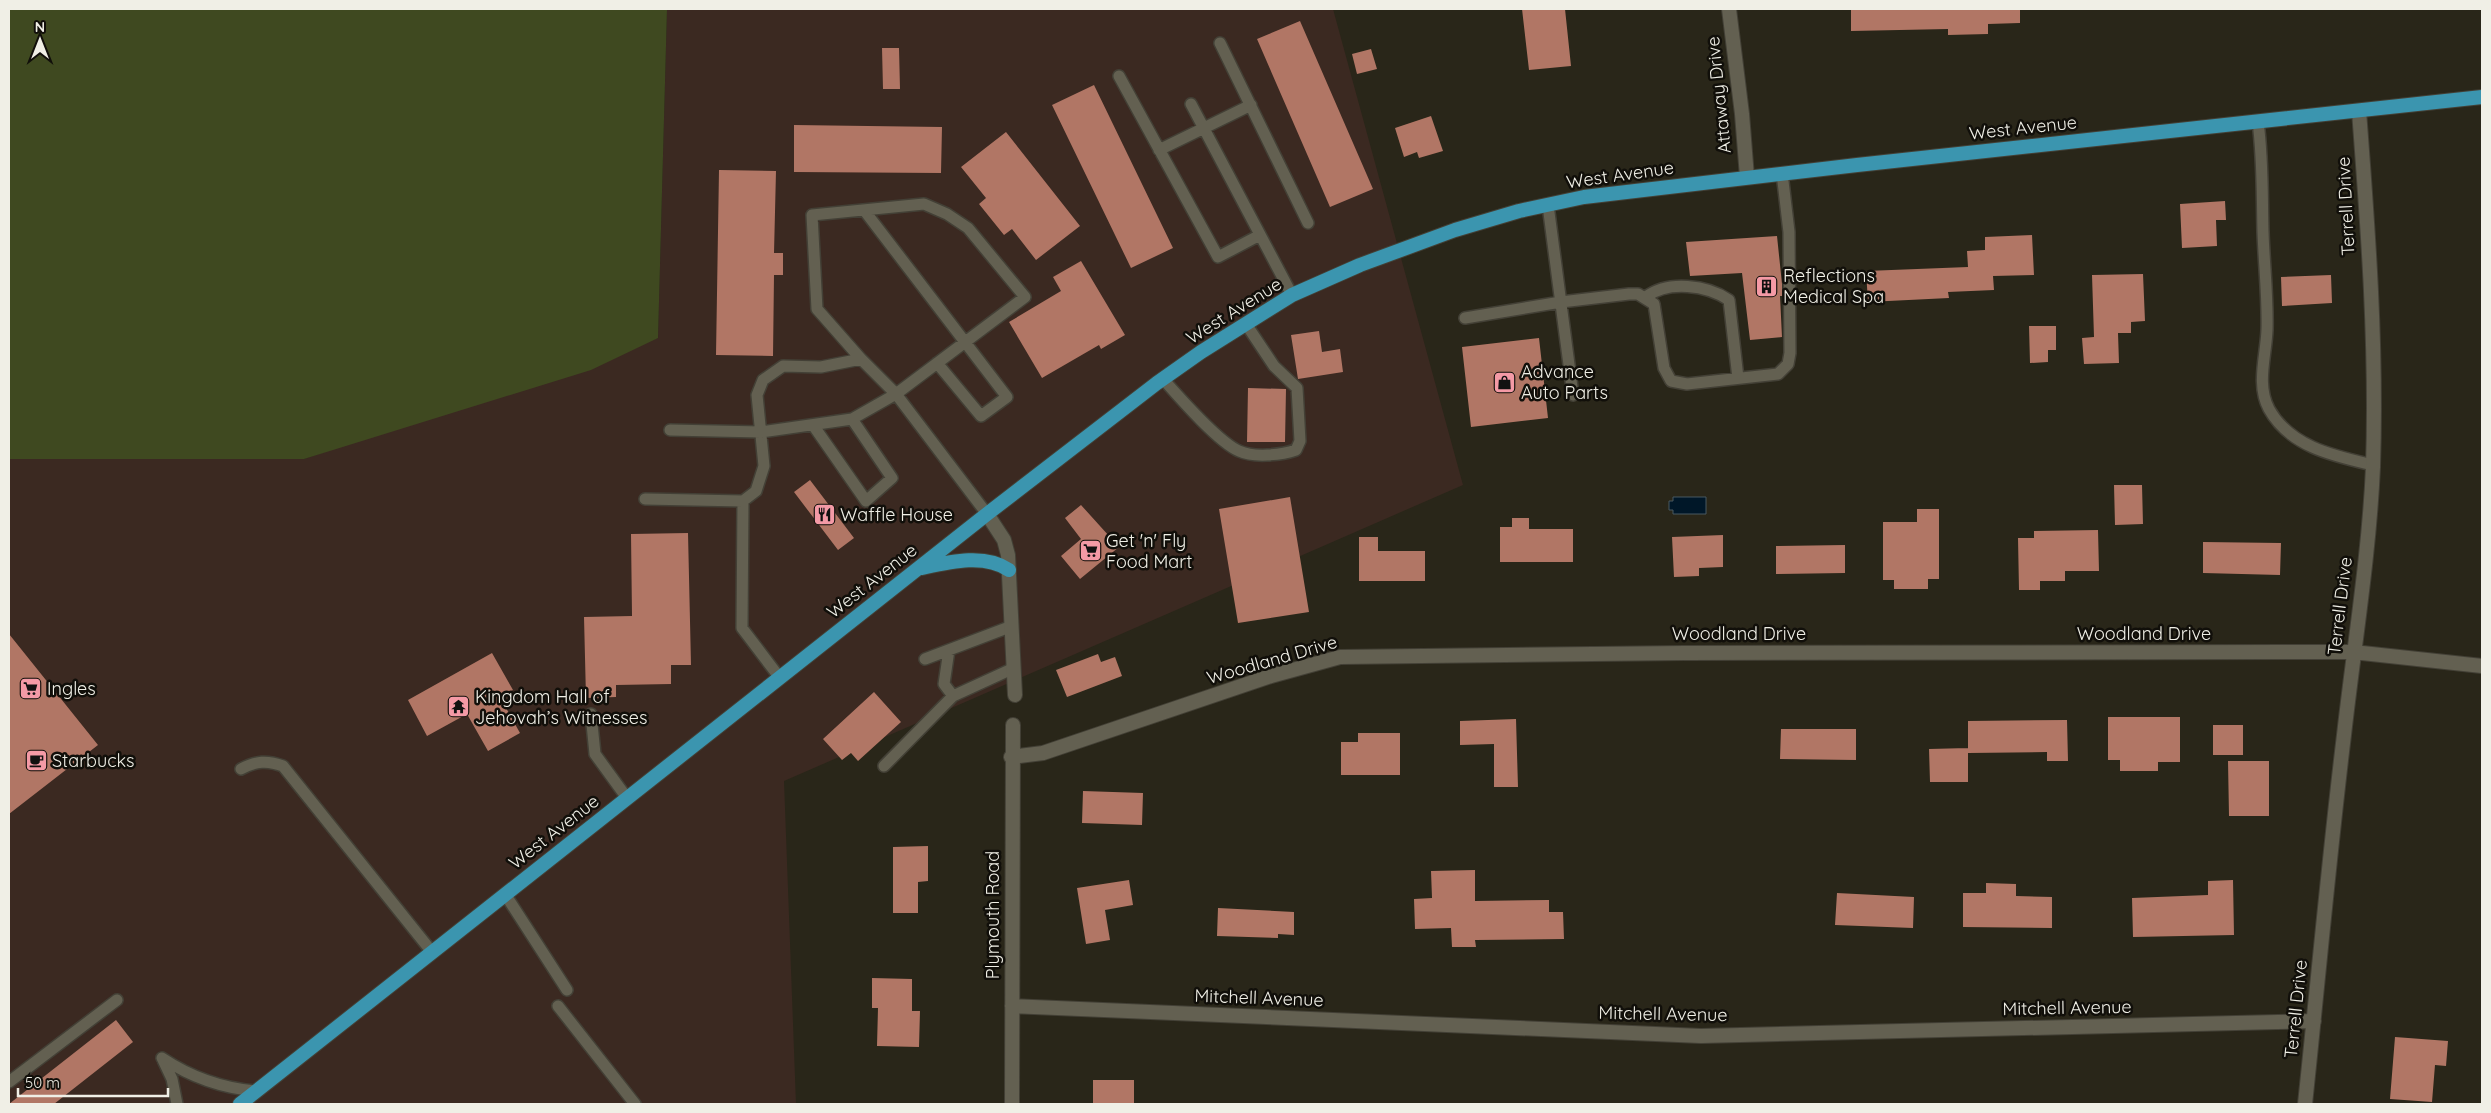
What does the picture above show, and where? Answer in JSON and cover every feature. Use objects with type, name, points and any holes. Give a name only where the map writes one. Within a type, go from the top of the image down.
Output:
[{"type":"main road","name":"West Avenue","points":[[240,1104],[987,514],[1162,379],[1292,296],[1405,247],[1455,230],[1584,197],[1746,177],[2482,97]]},
{"type":"main road","points":[[919,568],[978,561],[992,562],[1009,570]]},
{"type":"street","name":"Attaway Drive","points":[[1729,9],[1742,114],[1746,177]]},
{"type":"street","name":"Terrell Drive","points":[[2305,1104],[2353,652],[2370,521],[2373,465],[2372,348],[2359,111]]},
{"type":"street","points":[[987,514],[1004,540],[1009,570],[1015,695]]},
{"type":"street","name":"Woodland Drive","points":[[1011,757],[1043,753],[1271,676],[1340,657],[1684,653],[2353,652],[2482,666]]},
{"type":"street","name":"Plymouth Road","points":[[1012,1104],[1011,757],[1013,725]]},
{"type":"street","name":"Mitchell Avenue","points":[[1012,1006],[1701,1036],[2314,1021]]},
{"type":"lane","points":[[1220,43],[1308,223]]},
{"type":"lane","points":[[1119,76],[1218,257],[1260,235]]},
{"type":"lane","points":[[1191,104],[1292,296]]},
{"type":"lane","points":[[1159,150],[1251,106]]},
{"type":"lane","points":[[2258,122],[2264,186],[2267,331],[2262,371],[2264,397],[2269,409],[2279,422],[2302,443],[2346,459],[2373,465]]},
{"type":"lane","points":[[1464,318],[1561,302],[1628,294],[1646,298],[1654,304],[1664,368],[1671,381],[1687,384],[1778,374],[1788,364],[1790,353],[1789,232],[1782,173]]},
{"type":"lane","points":[[670,430],[761,432],[852,419],[896,394],[1024,297],[968,228],[946,214],[924,204],[812,215],[817,309],[860,359],[896,394],[987,514]]},
{"type":"lane","points":[[1548,205],[1573,395]]},
{"type":"lane","points":[[864,210],[1006,397],[981,416],[937,363]]},
{"type":"lane","points":[[1646,298],[1661,288],[1671,286],[1709,290],[1729,300],[1738,378]]},
{"type":"lane","points":[[1162,379],[1194,413],[1239,451],[1250,454],[1285,453],[1296,450],[1300,441],[1297,388],[1274,366],[1246,324]]},
{"type":"lane","points":[[645,499],[743,502],[756,491],[764,466],[757,395],[763,380],[783,366],[821,367],[860,359]]},
{"type":"lane","points":[[813,425],[866,501],[892,478],[852,419]]},
{"type":"lane","points":[[743,502],[742,628],[780,678]]},
{"type":"lane","points":[[925,659],[1012,626]]},
{"type":"lane","points":[[949,650],[944,684],[953,696]]},
{"type":"lane","points":[[884,766],[953,696],[1014,668]]},
{"type":"lane","points":[[591,714],[595,754],[627,798]]},
{"type":"lane","points":[[241,769],[260,762],[272,762],[283,766],[432,952]]},
{"type":"lane","points":[[505,894],[567,990]]},
{"type":"lane","points":[[9,1082],[117,1000]]},
{"type":"lane","points":[[558,1006],[635,1104]]},
{"type":"lane","points":[[177,1104],[172,1079],[162,1058],[184,1072],[210,1084],[256,1092]]},
{"type":"shaded area","points":[[667,9],[1333,9],[1463,485],[784,781],[796,1104],[9,1104],[9,459],[304,459],[658,338]]},
{"type":"green space","points":[[9,9],[667,9],[658,338],[591,370],[304,459],[9,459]]},
{"type":"water","points":[[1673,497],[1706,497],[1706,514],[1673,514],[1673,510],[1669,510],[1669,501],[1673,501]]},
{"type":"building","points":[[1522,9],[1565,9],[1571,66],[1529,70]]},
{"type":"building","points":[[1851,9],[2020,9],[2020,23],[1988,24],[1988,34],[1948,35],[1948,29],[1851,31]]},
{"type":"building","points":[[1300,21],[1373,189],[1330,207],[1257,39]]},
{"type":"building","points":[[882,48],[899,48],[900,89],[883,89]]},
{"type":"building","points":[[1371,49],[1377,69],[1357,74],[1352,54]]},
{"type":"building","points":[[1094,85],[1173,248],[1131,268],[1052,105]]},
{"type":"building","points":[[1431,116],[1443,151],[1419,158],[1417,152],[1404,157],[1395,128]]},
{"type":"building","points":[[794,125],[942,127],[941,173],[794,172]]},
{"type":"building","points":[[1006,132],[1080,226],[1036,260],[1012,229],[1004,235],[979,204],[986,198],[961,167]]},
{"type":"building","points":[[719,170],[776,171],[774,253],[783,253],[783,275],[774,275],[773,356],[716,355]]},
{"type":"building","points":[[2225,201],[2226,220],[2216,220],[2217,246],[2182,248],[2180,204]]},
{"type":"building","points":[[2032,235],[2034,275],[1993,276],[1994,290],[1948,292],[1949,298],[1868,302],[1866,271],[1968,267],[1967,251],[1985,250],[1985,237]]},
{"type":"building","name":"Reflections Medical Spa","points":[[1777,236],[1782,284],[1782,296],[1780,296],[1782,337],[1750,340],[1742,273],[1690,276],[1686,242]]},
{"type":"building","points":[[1081,261],[1125,335],[1101,349],[1099,345],[1042,378],[1009,322],[1061,291],[1053,277]]},
{"type":"building","points":[[2143,274],[2145,321],[2131,322],[2131,333],[2118,333],[2119,363],[2084,364],[2082,338],[2094,337],[2092,275]]},
{"type":"building","points":[[2331,275],[2332,303],[2282,306],[2281,277]]},
{"type":"building","points":[[2029,326],[2056,326],[2056,350],[2048,350],[2048,362],[2030,363]]},
{"type":"building","points":[[1319,331],[1322,352],[1340,349],[1343,372],[1298,379],[1291,335]]},
{"type":"building","name":"Advance Auto Parts","points":[[1539,338],[1548,418],[1471,427],[1462,347]]},
{"type":"building","points":[[1248,388],[1286,389],[1285,442],[1247,442]]},
{"type":"building","name":"Waffle House","points":[[810,480],[854,538],[838,550],[794,492]]},
{"type":"building","points":[[2114,485],[2142,485],[2143,524],[2115,525]]},
{"type":"building","points":[[1290,497],[1309,612],[1238,623],[1219,509]]},
{"type":"building","name":"Get 'n' Fly Food Mart","points":[[1081,505],[1119,547],[1080,579],[1061,556],[1081,539],[1065,518]]},
{"type":"building","points":[[1917,509],[1939,509],[1939,579],[1928,579],[1928,589],[1894,589],[1894,580],[1883,580],[1883,522],[1917,522]]},
{"type":"building","points":[[1512,518],[1529,518],[1529,529],[1573,529],[1573,562],[1500,562],[1500,527],[1512,527]]},
{"type":"building","points":[[2098,530],[2099,571],[2065,571],[2065,581],[2040,581],[2040,590],[2019,590],[2018,538],[2034,538],[2034,531]]},
{"type":"building","points":[[688,533],[691,665],[671,665],[671,684],[616,685],[616,697],[586,698],[584,617],[632,616],[631,534]]},
{"type":"building","points":[[1723,535],[1723,567],[1699,568],[1699,576],[1674,577],[1672,537]]},
{"type":"building","points":[[1359,537],[1378,537],[1378,551],[1425,551],[1425,581],[1359,581]]},
{"type":"building","points":[[2203,542],[2281,543],[2280,575],[2203,573]]},
{"type":"building","points":[[1845,545],[1845,573],[1776,574],[1776,546]]},
{"type":"building","name":"Ingles","points":[[9,634],[98,745],[9,814]]},
{"type":"building","name":"Kingdom Hall of Jehovah’s Witnesses","points":[[492,653],[513,690],[500,697],[520,733],[488,751],[467,714],[427,736],[408,700]]},
{"type":"building","points":[[1098,654],[1101,662],[1115,657],[1122,676],[1067,697],[1056,670]]},
{"type":"building","points":[[874,692],[901,722],[858,761],[851,753],[842,760],[823,739]]},
{"type":"building","points":[[2108,717],[2180,717],[2180,762],[2158,762],[2158,771],[2120,771],[2120,760],[2108,760]]},
{"type":"building","points":[[1516,719],[1518,787],[1494,787],[1494,744],[1460,745],[1460,721]]},
{"type":"building","points":[[2067,720],[2068,761],[2047,761],[2047,752],[1968,753],[1968,721]]},
{"type":"building","points":[[2213,725],[2243,725],[2243,755],[2213,755]]},
{"type":"building","points":[[1781,729],[1856,729],[1856,760],[1780,759]]},
{"type":"building","points":[[1358,733],[1400,733],[1400,775],[1341,775],[1341,742],[1358,742]]},
{"type":"building","points":[[1968,748],[1968,782],[1930,782],[1929,749]]},
{"type":"building","points":[[2228,761],[2269,761],[2269,816],[2229,816]]},
{"type":"building","points":[[1083,791],[1143,793],[1142,825],[1082,823]]},
{"type":"building","points":[[928,846],[928,881],[918,882],[918,913],[893,913],[893,847]]},
{"type":"building","points":[[1475,870],[1475,901],[1549,900],[1549,912],[1563,912],[1564,939],[1475,940],[1476,947],[1452,947],[1451,928],[1415,929],[1414,899],[1432,898],[1431,871]]},
{"type":"building","points":[[1129,880],[1133,905],[1105,910],[1110,940],[1086,944],[1077,888]]},
{"type":"building","points":[[2233,880],[2234,935],[2133,937],[2132,898],[2208,895],[2208,881]]},
{"type":"building","points":[[1986,883],[2016,884],[2016,896],[2052,897],[2052,928],[1963,927],[1963,893],[1986,893]]},
{"type":"building","points":[[1837,893],[1914,897],[1913,928],[1835,925]]},
{"type":"building","points":[[1218,908],[1294,912],[1294,935],[1278,934],[1278,938],[1217,936]]},
{"type":"building","points":[[872,978],[912,979],[912,1011],[920,1011],[919,1047],[877,1046],[878,1008],[872,1008]]},
{"type":"building","points":[[116,1020],[133,1042],[54,1104],[9,1104]]},
{"type":"building","points":[[2395,1037],[2448,1041],[2446,1066],[2435,1065],[2432,1102],[2390,1099]]},
{"type":"building","points":[[1093,1080],[1134,1080],[1134,1104],[1093,1104]]},
{"type":"place","name":"Reflections Medical Spa","points":[[1767,286]]},
{"type":"place","name":"Advance Auto Parts","points":[[1505,382]]},
{"type":"place","name":"Waffle House","points":[[824,515]]},
{"type":"place","name":"Get 'n' Fly Food Mart","points":[[1090,551]]},
{"type":"place","name":"Ingles","points":[[31,689]]},
{"type":"place","name":"Kingdom Hall of Jehovah’s Witnesses","points":[[459,707]]},
{"type":"place","name":"Starbucks","points":[[36,761]]}]
